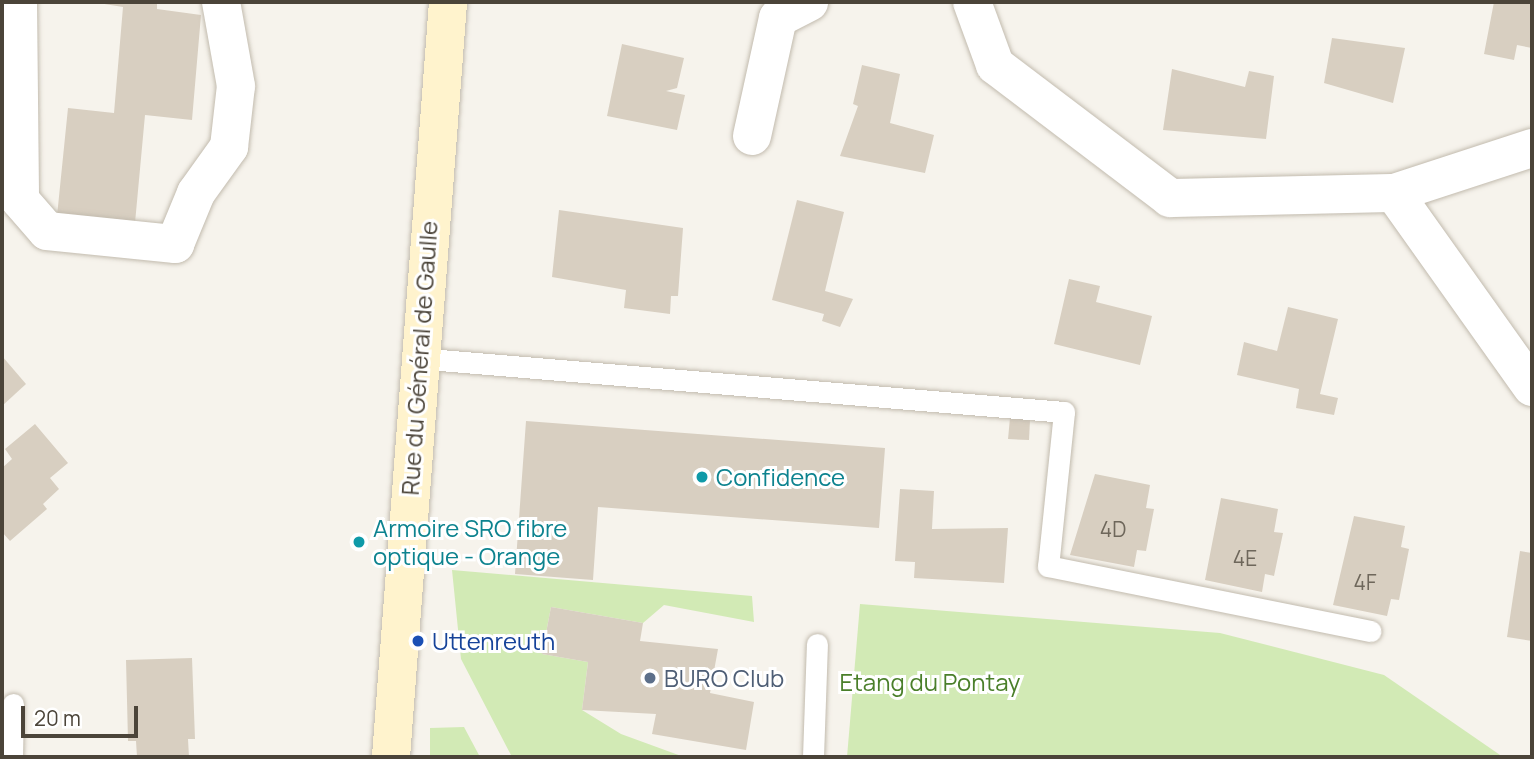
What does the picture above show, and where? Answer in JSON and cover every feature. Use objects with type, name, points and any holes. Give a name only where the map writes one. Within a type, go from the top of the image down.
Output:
[{"type":"main road","name":"Rue du Général de Gaulle","points":[[391,757],[416,358],[448,2]]},
{"type":"street","points":[[18,2],[11,191],[47,231],[175,244],[196,193],[229,147],[236,86],[221,2]]},
{"type":"street","points":[[752,136],[778,18],[809,2]]},
{"type":"street","points":[[972,2],[995,65],[1170,198],[1394,193],[1532,148]]},
{"type":"street","points":[[1394,193],[1532,387]]},
{"type":"lane","points":[[416,358],[1065,412],[1048,566],[1371,631]]},
{"type":"lane","points":[[813,757],[817,644]]},
{"type":"lane","points":[[12,757],[13,704]]},
{"type":"green space","points":[[452,570],[752,596],[754,622],[664,605],[643,623],[551,607],[542,654],[588,662],[582,710],[621,734],[684,757],[512,757],[461,659]]},
{"type":"green space","name":"Etang du Pontay","points":[[860,604],[1220,633],[1384,675],[1503,757],[847,757]]},
{"type":"green space","points":[[464,727],[480,757],[430,757],[430,728]]},
{"type":"building","points":[[92,2],[157,2],[157,9],[201,15],[192,120],[145,115],[135,223],[57,216],[68,108],[114,113],[123,7]]},
{"type":"building","points":[[1494,2],[1532,2],[1532,48],[1517,45],[1514,60],[1484,54]]},
{"type":"building","points":[[1332,38],[1405,48],[1393,103],[1324,83]]},
{"type":"building","points":[[622,44],[684,58],[677,88],[666,91],[685,95],[677,130],[607,116]]},
{"type":"building","points":[[862,65],[900,74],[890,123],[934,135],[925,173],[840,156],[858,106],[853,104]]},
{"type":"building","points":[[1172,69],[1245,87],[1249,71],[1274,76],[1266,139],[1163,130]]},
{"type":"building","points":[[797,200],[844,212],[825,291],[853,299],[840,327],[822,321],[824,314],[772,300]]},
{"type":"building","points":[[559,210],[683,228],[678,296],[671,296],[670,314],[624,308],[626,290],[552,277]]},
{"type":"building","points":[[1069,279],[1100,286],[1096,302],[1152,316],[1140,365],[1054,344]]},
{"type":"building","points":[[1288,307],[1338,319],[1320,394],[1338,398],[1334,415],[1296,408],[1299,389],[1237,375],[1244,342],[1277,351]]},
{"type":"building","points":[[2,356],[26,384],[2,406]]},
{"type":"building","points":[[1010,418],[1030,420],[1029,440],[1008,439]]},
{"type":"building","name":"Confidence","points":[[526,421],[885,448],[879,528],[598,507],[593,580],[515,574]]},
{"type":"building","points":[[35,424],[68,463],[50,478],[59,489],[43,504],[47,509],[10,541],[2,532],[2,468],[12,459],[5,449]]},
{"type":"building","points":[[1095,474],[1150,485],[1146,508],[1154,509],[1146,551],[1137,550],[1134,567],[1070,555]]},
{"type":"building","points":[[900,489],[934,491],[932,529],[1008,528],[1004,583],[914,578],[915,562],[895,561]]},
{"type":"building","points":[[1221,498],[1278,509],[1274,532],[1283,533],[1274,576],[1265,574],[1262,592],[1205,580]]},
{"type":"building","points":[[1354,516],[1405,526],[1401,547],[1409,549],[1399,600],[1391,599],[1387,616],[1333,605]]},
{"type":"building","name":"Armoire SRO fibre optique - Orange","points":[[355,535],[364,536],[362,548],[354,547]]},
{"type":"building","points":[[1520,551],[1532,553],[1532,641],[1507,637]]},
{"type":"building","name":"BURO Club","points":[[551,607],[643,623],[640,641],[718,649],[710,693],[754,702],[746,750],[652,734],[656,714],[582,710],[588,662],[542,654]]},
{"type":"building","points":[[192,658],[195,739],[188,739],[189,757],[137,757],[136,741],[128,741],[126,660]]},
{"type":"place","name":"Confidence","points":[[702,477]]},
{"type":"place","name":"Armoire SRO fibre optique - Orange","points":[[359,542]]},
{"type":"place","name":"Uttenreuth","points":[[418,641]]},
{"type":"place","name":"BURO Club","points":[[650,678]]}]
